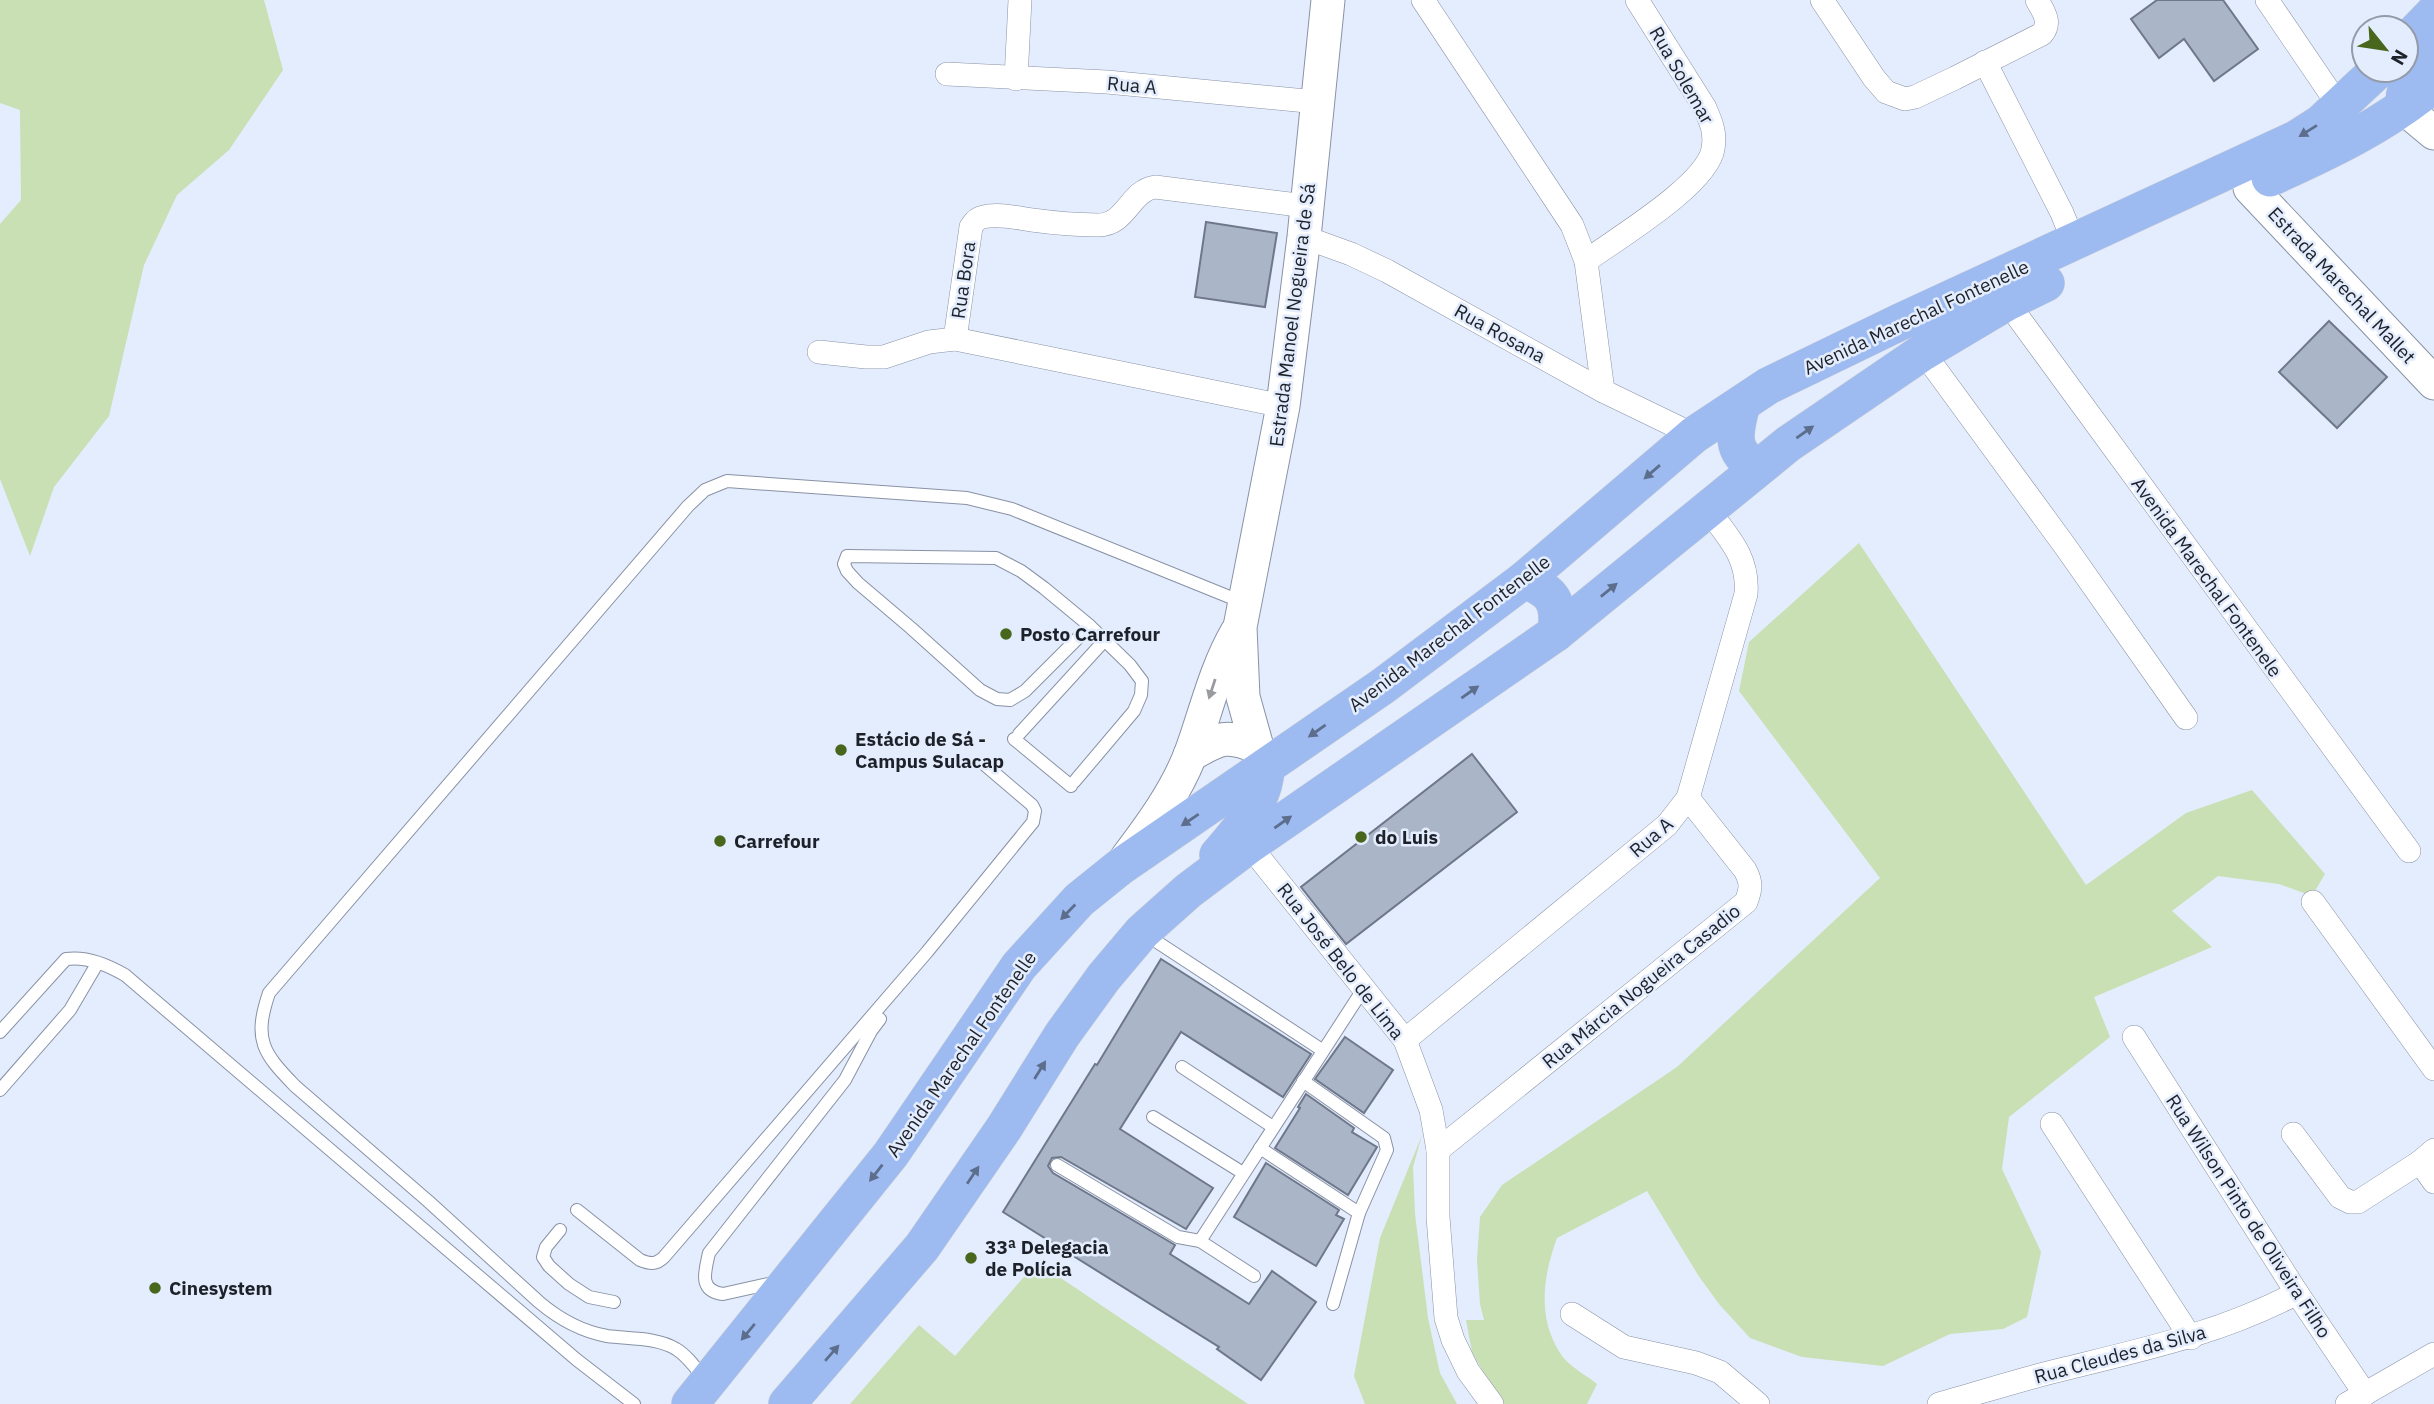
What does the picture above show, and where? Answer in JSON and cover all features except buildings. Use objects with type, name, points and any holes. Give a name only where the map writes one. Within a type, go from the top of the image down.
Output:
[{"type":"main road","name":"Estrada Manoel Nogueira de Sá","points":[[1262,757],[1243,696],[1243,615],[1283,406],[1328,0]]},
{"type":"main road","points":[[2420,28],[2434,13]]},
{"type":"main road","points":[[2434,53],[2416,72],[2404,92],[2404,108],[2434,132]]},
{"type":"main road","name":"Avenida Marechal Fontenelle","points":[[698,1393],[891,1154],[1019,966],[1079,900],[1120,867],[1262,757],[1383,687],[1524,580],[1694,435],[1768,386],[2296,139],[2321,123],[2363,84]]},
{"type":"main road","name":"Avenida Marechal Fontenelle","points":[[787,1404],[922,1247],[1104,976],[1142,932],[1188,891],[1249,845],[1556,633],[1758,467],[1828,415],[1923,352],[2007,302],[2125,243],[2343,145],[2404,108],[2434,84]]},
{"type":"main road","name":"Estrada Marechal Mallet","points":[[2250,188],[2434,383]]},
{"type":"main road","points":[[1742,404],[1735,441],[1745,461],[1758,467]]},
{"type":"main road","points":[[1524,580],[1539,586],[1551,596],[1557,606],[1556,633]]},
{"type":"main road","name":"Estrada Manoel Nogueira de Sá","points":[[1120,867],[1172,792],[1190,755],[1218,670],[1243,615]]},
{"type":"main road","points":[[1188,891],[1238,832],[1264,787],[1262,757],[1234,738],[1211,743],[1190,755]]},
{"type":"street","points":[[1016,79],[1020,0]]},
{"type":"street","points":[[1423,0],[1572,225],[1586,261],[1603,391]]},
{"type":"street","name":"Rua Solemar","points":[[1586,261],[1684,190],[1704,170],[1713,151],[1714,127],[1705,108],[1637,0]]},
{"type":"street","points":[[1822,0],[1886,92],[1905,99],[1915,97],[2042,34],[2047,21],[2037,0]]},
{"type":"street","points":[[2267,0],[2339,106]]},
{"type":"street","points":[[1985,62],[2062,212],[2074,243]]},
{"type":"street","name":"Rua A","points":[[947,74],[1107,82],[1317,102]]},
{"type":"street","name":"Rua Rosana","points":[[1055,223],[1102,225],[1114,221],[1124,214],[1138,194],[1146,188],[1154,187],[1305,221],[1351,254],[1397,276],[1603,391],[1694,435]]},
{"type":"street","name":"Rua Bora","points":[[955,339],[971,227],[975,220],[994,215],[1055,223]]},
{"type":"street","name":"Avenida Marechal Fontenele","points":[[2007,302],[2409,851]]},
{"type":"street","points":[[820,352],[866,357],[884,356],[929,342],[955,339],[1283,406]]},
{"type":"street","points":[[1923,352],[2065,546],[2186,718]]},
{"type":"street","name":"Rua A","points":[[1405,1040],[1667,825],[1688,798],[1747,585],[1747,576],[1738,550],[1708,510]]},
{"type":"street","name":"Rua Márcia Nogueira Casadio","points":[[1438,1150],[1746,902],[1751,881],[1745,870],[1688,798]]},
{"type":"street","name":"Rua José Belo de Lima","points":[[1249,845],[1405,1040],[1431,1110],[1438,1150],[1437,1217],[1446,1318],[1468,1371],[1492,1404]]},
{"type":"street","points":[[2313,902],[2434,1069]]},
{"type":"street","name":"Rua Wilson Pinto de Oliveira Filho","points":[[2134,1037],[2297,1293],[2356,1399]]},
{"type":"street","points":[[2052,1124],[2191,1338]]},
{"type":"street","points":[[2293,1134],[2340,1197],[2350,1202],[2358,1202],[2427,1156],[2434,1182]]},
{"type":"street","name":"Rua Cleudes da Silva","points":[[1939,1404],[2065,1368],[2191,1338],[2265,1310],[2297,1293]]},
{"type":"street","points":[[1572,1314],[1624,1348],[1696,1363],[1720,1372],[1758,1404]]},
{"type":"street","points":[[2356,1399],[2434,1354]]},
{"type":"lane","points":[[698,1393],[685,1356],[675,1348],[604,1335],[578,1328],[556,1316],[295,1086],[268,1057],[262,1037],[262,1015],[269,993],[688,506],[705,491],[727,481],[967,498],[1012,509],[1243,615]]},
{"type":"lane","points":[[1090,626],[1025,691],[1010,700],[997,699],[980,690],[858,583],[846,571],[844,564],[847,556],[996,558],[1021,571],[1090,626],[1130,665],[1142,681],[1141,695],[1134,712],[1073,784],[1016,736],[1104,641]]},
{"type":"lane","points":[[577,1210],[640,1260],[650,1264],[664,1257],[904,980],[1032,822],[1035,811],[1032,805],[985,765]]},
{"type":"lane","points":[[1142,932],[1322,1050]]},
{"type":"lane","points":[[0,1032],[66,960],[79,957],[109,966],[125,975],[577,1360],[634,1404]]},
{"type":"lane","points":[[0,1090],[70,1010],[97,964]]},
{"type":"lane","points":[[1200,1241],[1364,988]]},
{"type":"lane","points":[[791,1280],[723,1294],[710,1289],[704,1278],[709,1253],[845,1080],[871,1031],[886,1012]]},
{"type":"lane","points":[[1182,1067],[1273,1127]]},
{"type":"lane","points":[[1303,1081],[1384,1138],[1387,1144],[1387,1150],[1359,1213],[1333,1304]]},
{"type":"lane","points":[[1153,1118],[1243,1173]]},
{"type":"lane","points":[[1260,1148],[1359,1213]]},
{"type":"lane","points":[[1057,1165],[1178,1237],[1200,1241],[1254,1276]]},
{"type":"lane","points":[[560,1230],[546,1247],[543,1257],[549,1266],[589,1297],[614,1302]]},
{"type":"green space","points":[[0,0],[264,0],[283,70],[229,150],[177,195],[144,265],[109,416],[54,487],[30,556],[0,479],[0,224],[21,200],[20,110],[0,103]]},
{"type":"green space","points":[[1859,543],[2086,885],[2186,813],[2252,790],[2325,874],[2312,896],[2279,884],[2218,876],[2172,911],[2212,947],[2094,997],[2110,1037],[2009,1117],[2002,1169],[2041,1252],[2027,1317],[2003,1329],[1950,1334],[1883,1366],[1802,1357],[1750,1338],[1719,1304],[1698,1275],[1647,1191],[1557,1238],[1552,1252],[1545,1296],[1548,1325],[1563,1357],[1597,1384],[1587,1404],[1503,1404],[1472,1352],[1466,1320],[1484,1320],[1480,1304],[1477,1260],[1480,1217],[1502,1185],[1677,1067],[1880,878],[1739,691],[1749,642]]},
{"type":"green space","points":[[1422,1135],[1413,1167],[1415,1214],[1428,1318],[1440,1373],[1457,1404],[1365,1404],[1354,1376],[1380,1238]]},
{"type":"green space","points":[[1037,1262],[1248,1404],[850,1404],[919,1325],[955,1356]]},
{"type":"place","name":"Posto Carrefour","points":[[1006,634]]},
{"type":"place","name":"Estácio de Sá - Campus Sulacap","points":[[841,750]]},
{"type":"place","name":"do Luis","points":[[1361,837]]},
{"type":"place","name":"Carrefour","points":[[720,841]]},
{"type":"place","name":"33ª Delegacia de Polícia","points":[[971,1258]]},
{"type":"place","name":"Cinesystem","points":[[155,1288]]}]
